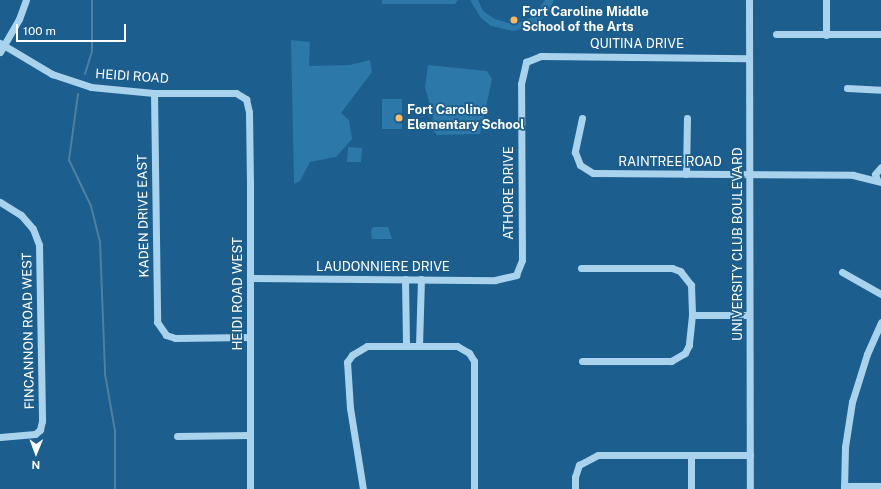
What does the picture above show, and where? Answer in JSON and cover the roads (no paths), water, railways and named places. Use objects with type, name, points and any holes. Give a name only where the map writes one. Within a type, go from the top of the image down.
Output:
[{"type":"street","points":[[0,52],[2,44],[26,0]]},
{"type":"street","name":"UNIVERSITY CLUB BOULEVARD","points":[[749,0],[750,489]]},
{"type":"street","points":[[826,0],[826,35]]},
{"type":"street","points":[[776,34],[881,34]]},
{"type":"street","name":"HEIDI ROAD","points":[[2,44],[52,74],[76,83],[102,89],[154,93],[236,93],[246,99]]},
{"type":"street","name":"QUITINA DRIVE","points":[[526,62],[541,56],[749,58]]},
{"type":"street","name":"ATHORE DRIVE","points":[[516,275],[522,260],[521,84],[526,62]]},
{"type":"street","points":[[847,88],[881,90]]},
{"type":"street","name":"KADEN DRIVE EAST","points":[[154,93],[157,322],[166,335],[175,338],[250,337]]},
{"type":"street","name":"HEIDI ROAD WEST","points":[[246,99],[249,112],[250,489]]},
{"type":"street","name":"RAINTREE ROAD","points":[[582,118],[575,152],[580,165],[587,170],[599,174],[853,175],[879,181]]},
{"type":"street","points":[[686,174],[687,118]]},
{"type":"street","points":[[879,181],[875,174],[881,167]]},
{"type":"street","name":"FINCANNON ROAD WEST","points":[[0,202],[21,215],[33,229],[39,245],[42,414],[40,430],[28,436],[0,437]]},
{"type":"street","points":[[581,268],[676,270],[687,278],[691,285],[692,315],[690,345],[685,353],[671,361],[582,361]]},
{"type":"street","points":[[842,272],[881,294]]},
{"type":"street","name":"LAUDONNIERE DRIVE","points":[[250,278],[495,280],[516,275]]},
{"type":"street","points":[[405,279],[406,346]]},
{"type":"street","points":[[419,346],[421,279]]},
{"type":"street","points":[[692,315],[749,315]]},
{"type":"street","points":[[881,322],[865,359],[852,402],[845,447],[844,487],[881,486]]},
{"type":"street","points":[[362,489],[348,392],[346,367],[352,355],[367,346],[457,346],[469,353],[474,361],[474,489]]},
{"type":"street","points":[[177,436],[250,435]]},
{"type":"street","points":[[575,489],[575,477],[582,462],[598,455],[750,455]]},
{"type":"street","points":[[691,455],[691,489]]},
{"type":"waterway","points":[[85,74],[92,51],[92,0]]},
{"type":"waterway","points":[[78,94],[69,160],[91,206],[100,241],[105,374],[115,431],[115,489]]},
{"type":"place","name":"Fort Caroline Middle School of the Arts","points":[[514,20]]},
{"type":"place","name":"Fort Caroline Elementary School","points":[[399,118]]}]
